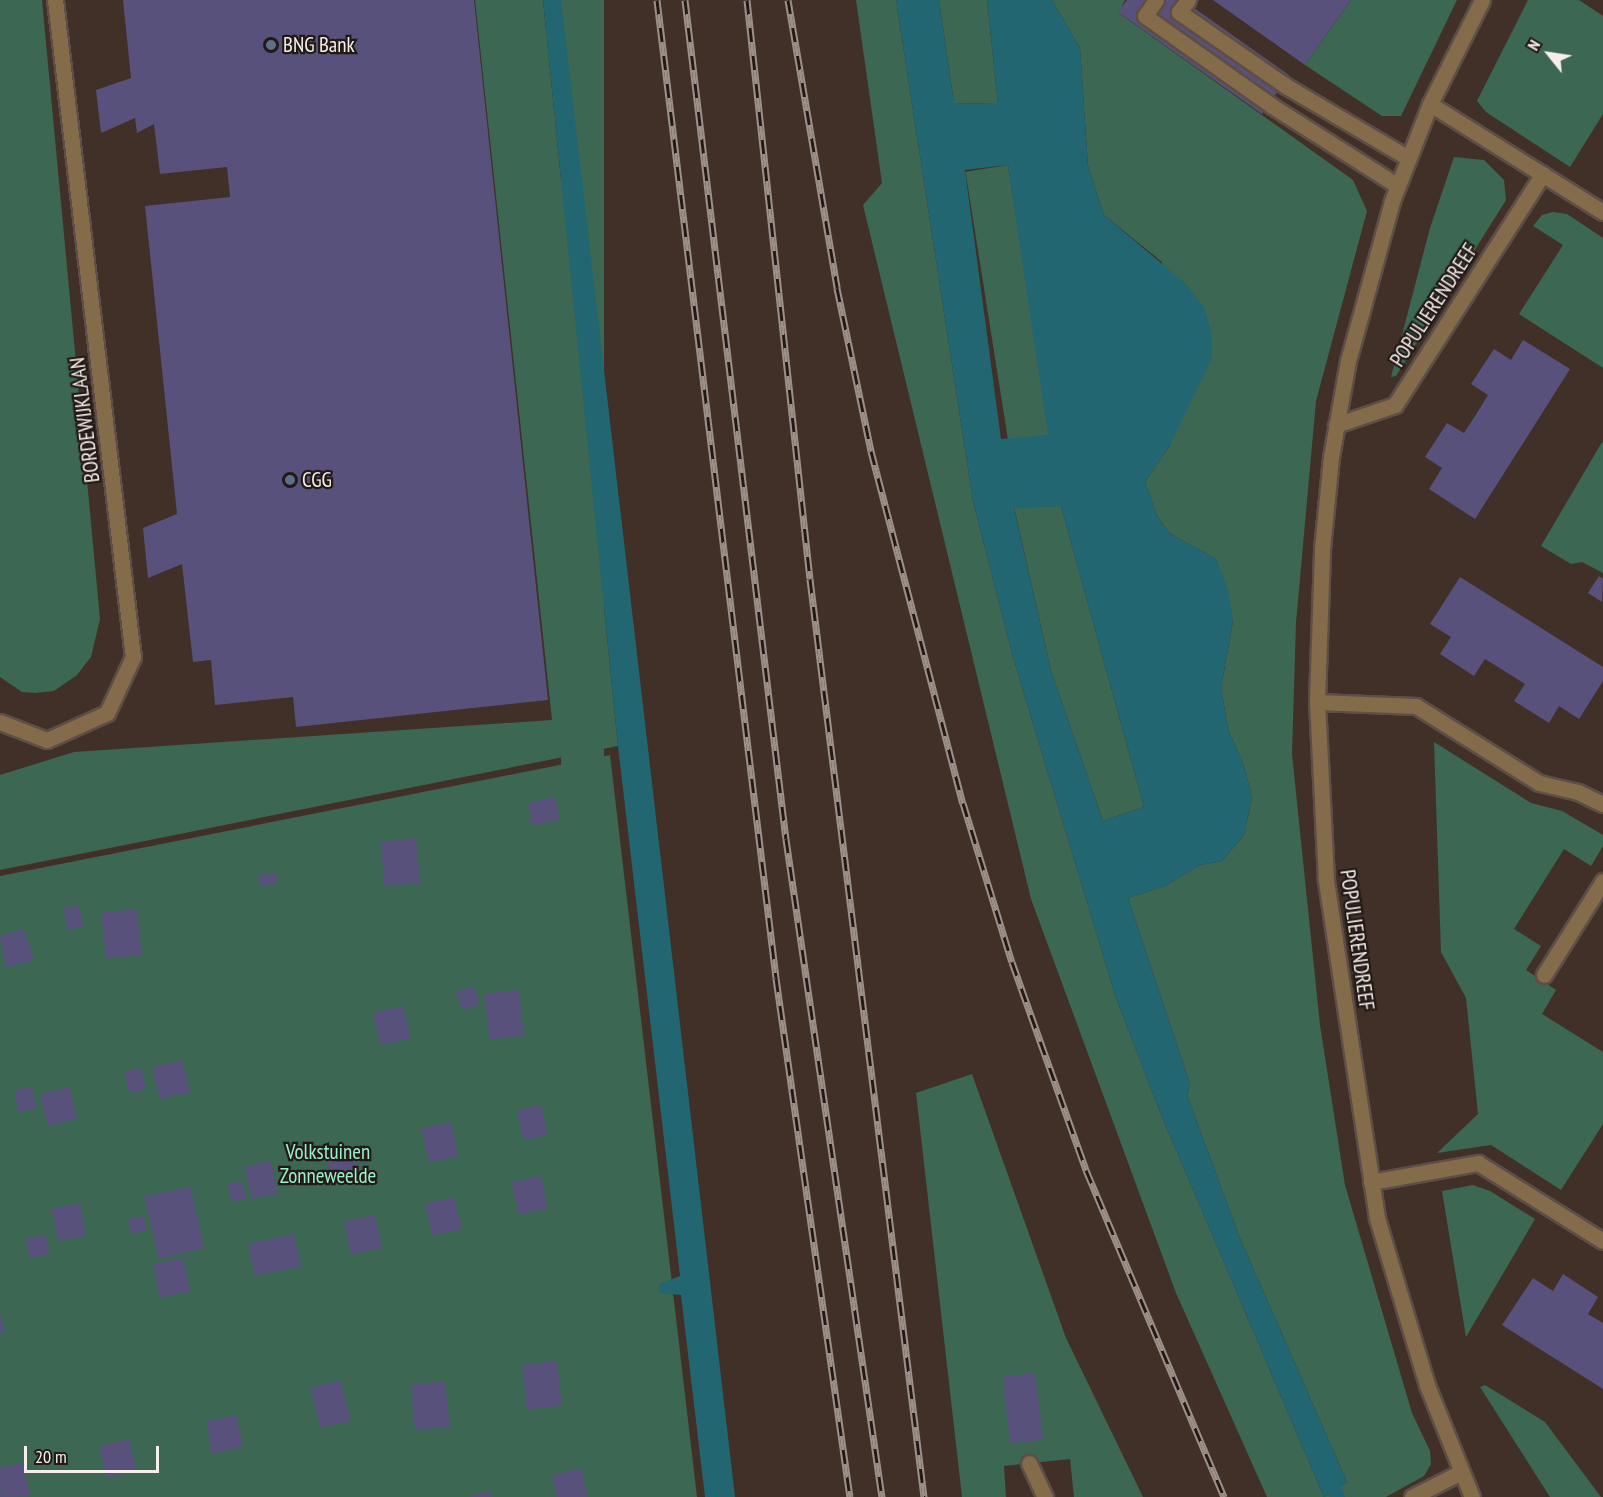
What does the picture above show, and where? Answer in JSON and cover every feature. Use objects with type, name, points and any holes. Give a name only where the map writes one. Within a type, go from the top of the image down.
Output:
[{"type":"street","name":"BORDEWIJKLAAN","points":[[1,724],[47,740],[106,713],[133,657],[55,0]]},
{"type":"street","points":[[1156,0],[1145,16],[1272,106],[1398,186]]},
{"type":"street","points":[[1188,0],[1179,12],[1286,86],[1408,158]]},
{"type":"street","name":"POPULIERENDREEF","points":[[1472,1497],[1400,1304],[1371,1182],[1326,879],[1317,702],[1321,560],[1336,425],[1367,284],[1408,158],[1430,104],[1482,0]]},
{"type":"street","points":[[1430,104],[1603,212]]},
{"type":"street","name":"POPULIERENDREEF","points":[[1336,425],[1395,405],[1543,174]]},
{"type":"street","points":[[1317,702],[1416,706],[1539,783],[1578,792],[1603,804]]},
{"type":"street","points":[[1544,975],[1603,881]]},
{"type":"street","points":[[1371,1182],[1478,1163],[1603,1241]]},
{"type":"street","points":[[1029,1463],[1045,1497]]},
{"type":"street","points":[[1412,1497],[1461,1472]]},
{"type":"green space","points":[[0,0],[42,0],[100,619],[91,657],[77,675],[54,691],[35,693],[22,692],[0,677]]},
{"type":"green space","points":[[475,0],[543,0],[618,746],[0,870],[0,775],[74,752],[552,720]]},
{"type":"green space","points":[[561,0],[604,0],[604,1497],[561,1497]]},
{"type":"green space","points":[[856,0],[896,0],[973,501],[1013,657],[1116,998],[1163,1119],[1324,1497],[1267,1497],[1176,1293],[1031,899],[863,205],[882,183]]},
{"type":"green space","points":[[939,0],[987,0],[998,104],[954,103]]},
{"type":"green space","points":[[1052,0],[1125,0],[1119,13],[1353,180],[1367,211],[1316,401],[1296,623],[1292,754],[1320,1025],[1345,1185],[1412,1413],[1430,1451],[1431,1464],[1424,1476],[1386,1497],[1324,1497],[1347,1482],[1239,1236],[1187,1095],[1190,1084],[1128,898],[1165,886],[1200,865],[1222,861],[1244,835],[1252,797],[1244,766],[1228,729],[1221,688],[1233,621],[1216,559],[1169,533],[1157,516],[1145,482],[1170,445],[1162,262],[1104,215],[1088,166],[1080,48]]},
{"type":"green space","points":[[1351,0],[1457,0],[1401,116],[1382,116],[1305,65]]},
{"type":"green space","points":[[1528,0],[1579,0],[1603,16],[1603,114],[1570,167],[1486,112],[1477,101]]},
{"type":"green space","points":[[1454,157],[1484,160],[1504,180],[1506,200],[1396,376],[1391,377],[1430,228]]},
{"type":"green space","points":[[1008,165],[1051,435],[1008,441],[966,172]]},
{"type":"green space","points":[[1553,212],[1567,214],[1603,238],[1603,368],[1519,314],[1563,245],[1533,226],[1542,215]]},
{"type":"green space","points":[[1602,442],[1603,573],[1582,562],[1571,564],[1541,546]]},
{"type":"green space","points":[[1061,506],[1144,807],[1103,821],[1051,671],[1014,507]]},
{"type":"green space","points":[[1434,742],[1531,803],[1562,811],[1603,835],[1603,846],[1591,866],[1564,849],[1514,929],[1541,946],[1526,970],[1556,990],[1542,1014],[1603,1052],[1603,1124],[1561,1190],[1491,1145],[1437,1153],[1478,1114],[1466,998],[1441,952]]},
{"type":"green space","name":"Volkstuinen Zonneweelde","points":[[610,755],[697,1497],[0,1497],[0,876]]},
{"type":"green space","points":[[972,1074],[1066,1338],[1143,1497],[1074,1497],[1070,1459],[1004,1466],[1006,1497],[962,1497],[916,1093]]},
{"type":"green space","points":[[1473,1185],[1490,1191],[1535,1219],[1466,1337],[1442,1191]]},
{"type":"green space","points":[[1485,1385],[1545,1422],[1601,1497],[1550,1497],[1480,1387]]},
{"type":"water","points":[[543,0],[561,0],[735,1497],[705,1497],[681,1295],[660,1293],[659,1284],[680,1276],[618,746]]},
{"type":"water","points":[[896,0],[939,0],[954,103],[998,104],[987,0],[1052,0],[1080,48],[1088,166],[1104,215],[1186,284],[1204,307],[1211,331],[1212,358],[1170,445],[1145,482],[1157,516],[1169,533],[1216,559],[1228,590],[1233,621],[1221,688],[1228,729],[1244,766],[1252,797],[1244,835],[1222,861],[1200,865],[1165,886],[1128,898],[1190,1084],[1187,1095],[1239,1236],[1347,1482],[1324,1497],[1163,1119],[1116,998],[1013,657],[973,501]],"holes":[[[1008,165],[1048,435],[1001,439],[965,170]],[[1061,506],[1144,807],[1103,821],[1051,671],[1014,508]]]},
{"type":"building","points":[[123,0],[474,0],[548,700],[296,727],[293,697],[215,705],[211,660],[193,662],[182,564],[148,578],[143,528],[177,514],[145,206],[230,197],[227,167],[160,174],[154,124],[137,133],[135,118],[101,133],[96,90],[131,78]]},
{"type":"building","points":[[1127,0],[1199,0],[1194,8],[1289,75],[1262,114],[1118,12]]},
{"type":"building","points":[[1213,0],[1351,0],[1305,65]]},
{"type":"building","points":[[1523,340],[1570,369],[1475,519],[1429,489],[1442,468],[1425,457],[1447,423],[1464,433],[1477,413],[1488,395],[1471,384],[1494,349],[1511,360]]},
{"type":"building","points":[[1599,576],[1603,579],[1602,602],[1588,593]]},
{"type":"building","points":[[1460,577],[1603,667],[1603,681],[1579,719],[1559,706],[1549,723],[1514,701],[1525,684],[1485,659],[1474,676],[1440,654],[1451,637],[1430,624]]},
{"type":"building","points":[[555,797],[560,819],[533,826],[528,803]]},
{"type":"building","points":[[416,838],[421,883],[385,887],[380,842]]},
{"type":"building","points":[[276,872],[278,883],[260,886],[258,875]]},
{"type":"building","points":[[79,905],[84,926],[68,930],[63,909]]},
{"type":"building","points":[[137,909],[142,955],[106,959],[101,913]]},
{"type":"building","points":[[24,929],[34,960],[6,968],[0,936]]},
{"type":"building","points":[[474,986],[480,1004],[462,1010],[456,992]]},
{"type":"building","points":[[519,990],[524,1036],[489,1039],[484,994]]},
{"type":"building","points":[[403,1006],[411,1038],[381,1046],[373,1013]]},
{"type":"building","points":[[182,1060],[190,1092],[160,1100],[152,1067]]},
{"type":"building","points":[[141,1068],[146,1089],[129,1093],[124,1072]]},
{"type":"building","points":[[32,1087],[36,1109],[18,1112],[14,1090]]},
{"type":"building","points":[[69,1087],[77,1119],[48,1126],[40,1094]]},
{"type":"building","points":[[541,1105],[548,1134],[524,1140],[517,1111]]},
{"type":"building","points":[[451,1122],[458,1156],[429,1162],[422,1128]]},
{"type":"building","points":[[353,1145],[361,1178],[333,1185],[325,1152]]},
{"type":"building","points":[[271,1161],[278,1193],[251,1199],[245,1167]]},
{"type":"building","points":[[541,1176],[548,1208],[519,1215],[512,1182]]},
{"type":"building","points":[[242,1181],[246,1199],[231,1202],[227,1184]]},
{"type":"building","points":[[190,1186],[204,1248],[159,1259],[144,1197]]},
{"type":"building","points":[[454,1197],[462,1229],[433,1236],[425,1204]]},
{"type":"building","points":[[80,1203],[86,1235],[58,1241],[52,1209]]},
{"type":"building","points":[[375,1215],[382,1248],[351,1255],[344,1222]]},
{"type":"building","points":[[144,1216],[147,1231],[131,1234],[128,1219]]},
{"type":"building","points":[[45,1234],[50,1253],[30,1259],[25,1239]]},
{"type":"building","points":[[294,1234],[301,1266],[255,1276],[248,1244]]},
{"type":"building","points":[[183,1258],[190,1291],[160,1298],[153,1264]]},
{"type":"building","points":[[1563,1274],[1598,1297],[1588,1314],[1603,1323],[1603,1389],[1502,1325],[1533,1278],[1553,1291]]},
{"type":"building","points":[[0,1313],[5,1333],[0,1334]]},
{"type":"building","points":[[557,1361],[562,1406],[527,1409],[522,1365]]},
{"type":"building","points":[[1035,1373],[1043,1440],[1010,1444],[1002,1377]]},
{"type":"building","points":[[340,1380],[351,1421],[321,1429],[310,1388]]},
{"type":"building","points":[[445,1381],[450,1427],[415,1430],[410,1385]]},
{"type":"building","points":[[236,1415],[243,1447],[213,1454],[206,1421]]},
{"type":"building","points":[[129,1439],[137,1471],[107,1479],[99,1446]]},
{"type":"building","points":[[23,1463],[30,1496],[0,1497],[0,1468]]},
{"type":"building","points":[[581,1468],[588,1497],[557,1497],[552,1476]]},
{"type":"building","points":[[490,1491],[492,1497],[469,1497],[469,1496]]},
{"type":"waterway","points":[[1327,1474],[1338,1497]]},
{"type":"railway","points":[[657,0],[776,978],[850,1497]]},
{"type":"railway","points":[[685,0],[786,839],[882,1497]]},
{"type":"railway","points":[[747,0],[810,579],[924,1497]]},
{"type":"railway","points":[[788,0],[837,288],[871,451],[963,803],[1012,962],[1086,1170],[1224,1497]]},
{"type":"place","name":"BNG Bank","points":[[271,45]]},
{"type":"place","name":"CGG","points":[[290,480]]}]
